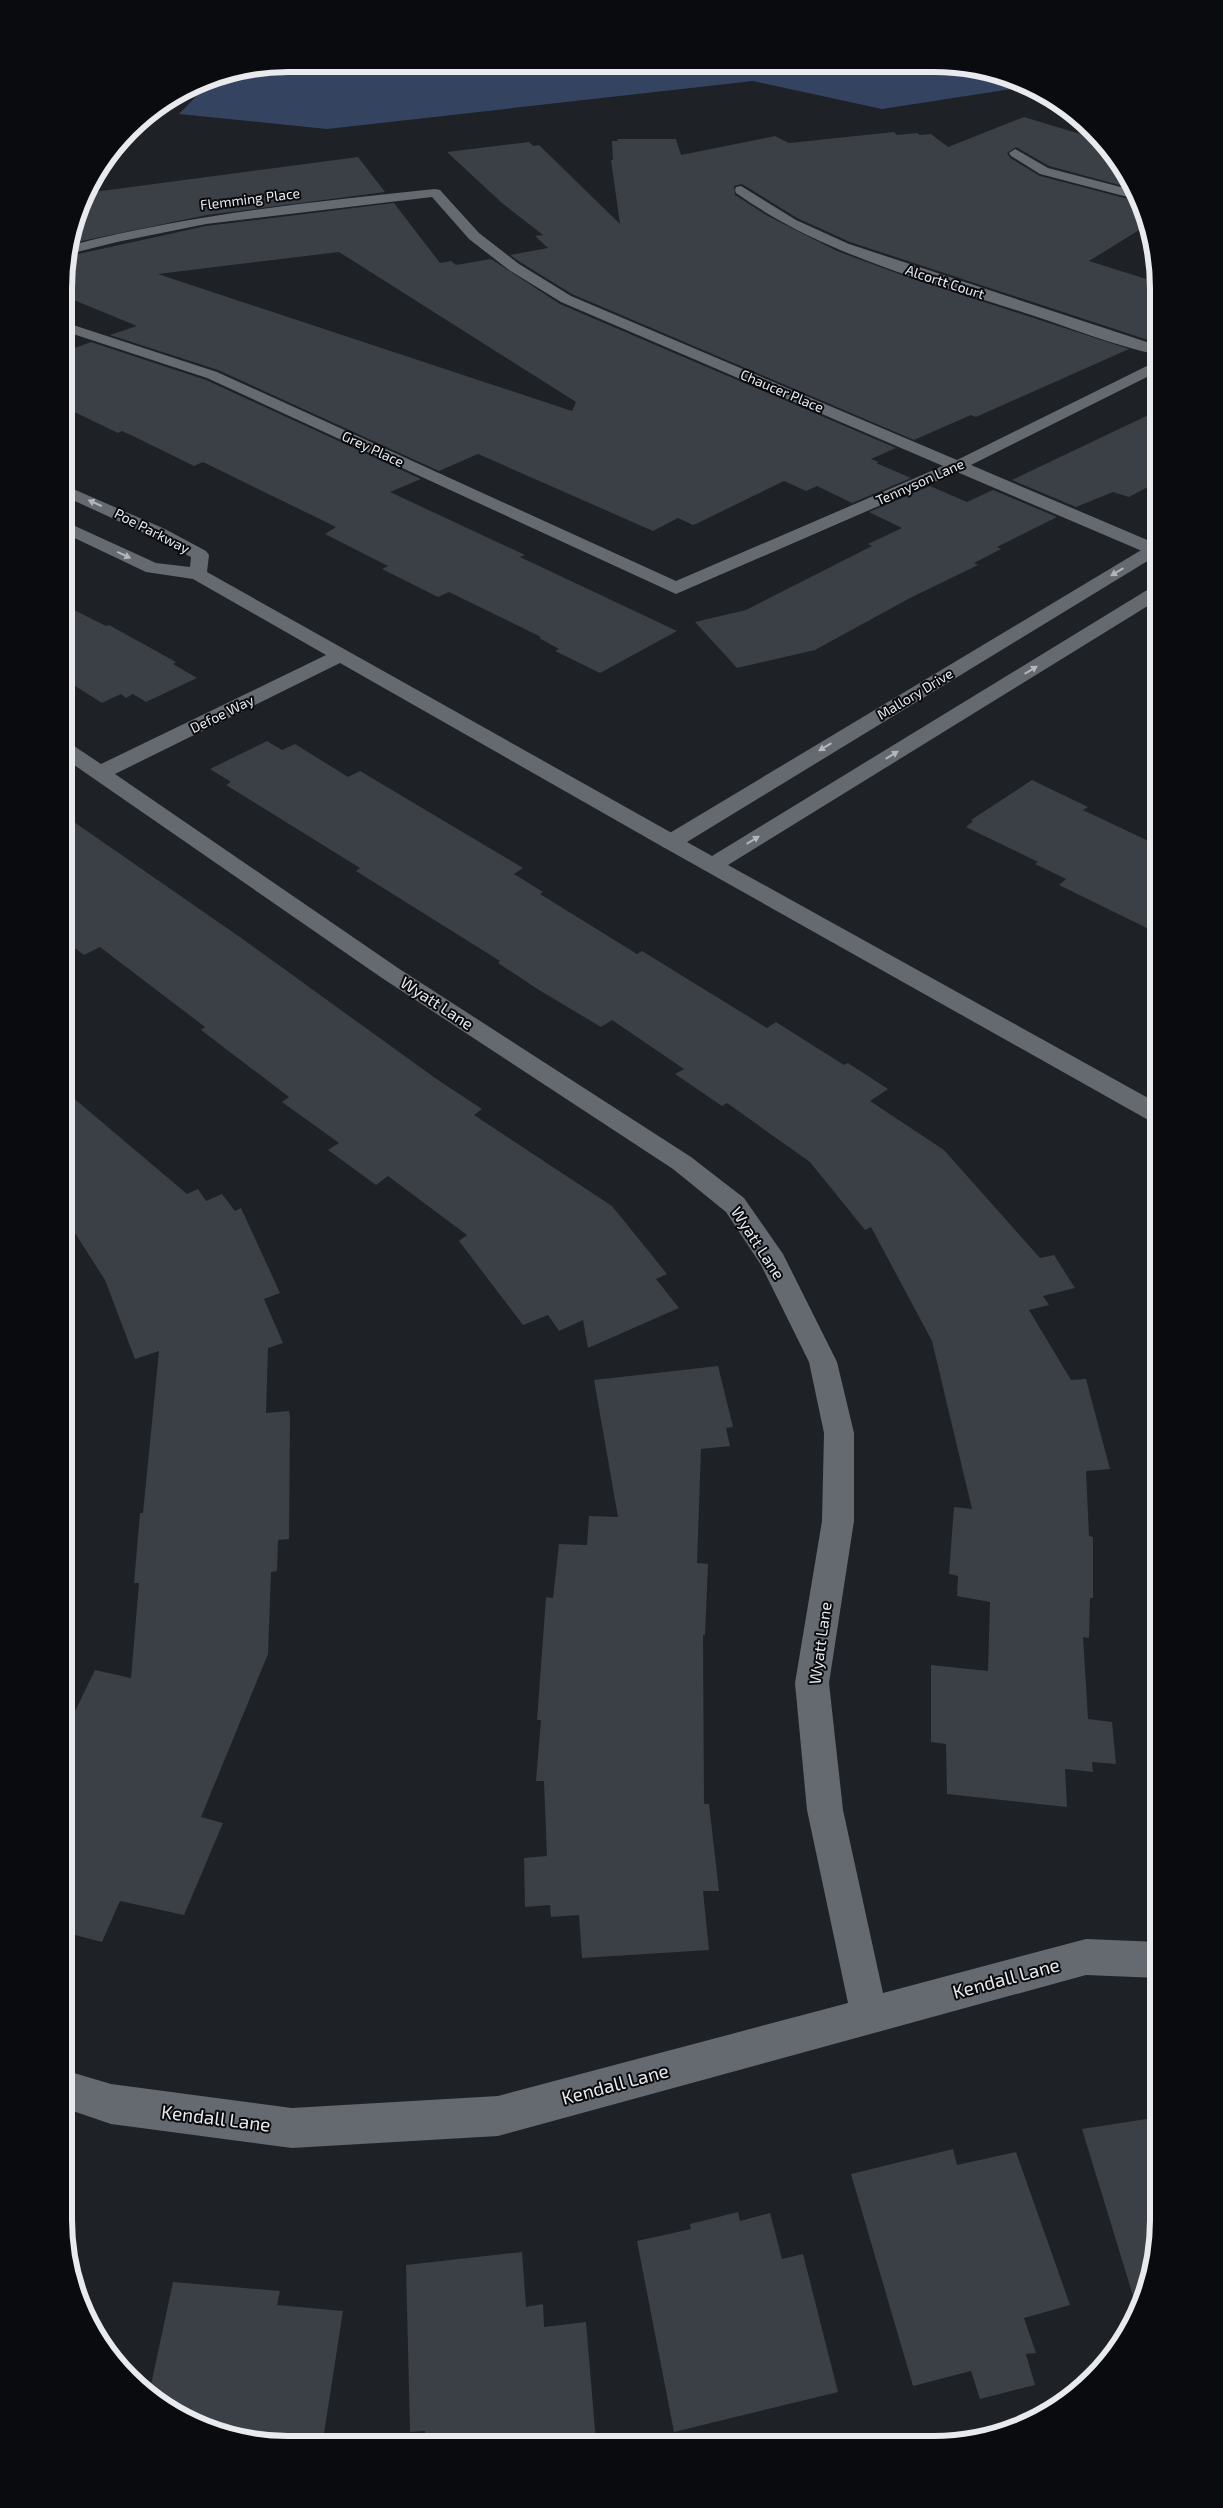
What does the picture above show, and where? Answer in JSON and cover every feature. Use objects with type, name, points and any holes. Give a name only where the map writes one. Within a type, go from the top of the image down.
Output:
[{"type":"street","points":[[1015,153],[1044,171],[1128,193]]},
{"type":"street","name":"Alcortt Court","points":[[741,190],[768,211],[802,230],[872,258],[1150,348]]},
{"type":"street","name":"Flemming Place","points":[[77,248],[116,237],[210,219],[435,193]]},
{"type":"street","name":"Chaucer Place","points":[[435,193],[474,236],[514,267],[566,299],[957,466],[1150,545]]},
{"type":"street","name":"Grey Place","points":[[72,329],[212,375],[676,588]]},
{"type":"street","name":"Tennyson Lane","points":[[676,588],[957,466],[1150,370]]},
{"type":"street","name":"Poe Parkway","points":[[72,494],[159,532],[200,555],[198,574],[152,568],[72,530]]},
{"type":"street","name":"Mallory Drive","points":[[671,842],[1150,552]]},
{"type":"street","points":[[198,574],[1150,1110]]},
{"type":"street","points":[[712,865],[1150,597]]},
{"type":"street","name":"Defoe Way","points":[[102,772],[341,655]]},
{"type":"street","name":"Wyatt Lane","points":[[72,753],[390,973],[682,1163],[735,1205],[773,1261],[823,1362],[839,1433],[838,1521],[812,1683],[825,1810],[869,2014]]},
{"type":"street","name":"Kendall Lane","points":[[72,2092],[111,2104],[292,2128],[498,2116],[869,2014],[1086,1957],[1150,1960]]},
{"type":"shaded area","points":[[288,72],[935,72],[963,74],[991,80],[1015,88],[882,109],[753,81],[327,129],[179,114],[201,91],[206,89],[232,80],[260,74]]},
{"type":"building","points":[[1024,117],[1087,136],[1106,157],[1125,187],[1049,166],[1016,147],[1007,153],[1010,158],[1040,176],[1131,200],[1142,228],[1089,261],[1150,280],[1150,339],[850,242],[797,218],[742,184],[734,186],[735,195],[768,216],[837,251],[910,278],[1129,349],[976,417],[971,415],[914,440],[572,294],[520,262],[510,255],[548,248],[535,236],[543,235],[502,203],[447,152],[529,142],[533,146],[539,145],[620,224],[611,160],[613,160],[612,141],[618,141],[617,139],[676,139],[681,155],[775,136],[789,143],[894,132],[897,135],[931,134],[948,147]]},
{"type":"building","points":[[358,157],[385,192],[207,215],[78,242],[84,219],[96,192]]},
{"type":"building","points":[[394,203],[440,263],[451,261],[456,265],[491,259],[560,304],[896,448],[871,459],[911,478],[852,503],[817,486],[806,491],[784,481],[693,525],[678,518],[653,531],[478,454],[439,471],[218,370],[110,335],[137,326],[72,299],[75,255],[206,226]],"holes":[[[339,252],[576,402],[572,411],[158,274]]]},
{"type":"building","points":[[91,342],[206,380],[421,479],[390,492],[525,555],[520,557],[677,631],[600,673],[555,651],[559,649],[539,638],[541,637],[449,592],[438,597],[382,569],[388,566],[325,534],[336,527],[203,462],[194,466],[122,431],[118,433],[72,411],[72,349]]},
{"type":"building","points":[[1150,414],[1150,486],[1129,497],[1113,492],[1076,507],[1012,480]]},
{"type":"building","points":[[930,486],[967,502],[993,490],[1057,517],[997,547],[1001,549],[974,563],[978,565],[910,598],[815,650],[737,668],[695,622],[746,610],[872,546],[868,544],[902,528],[869,512]]},
{"type":"building","points":[[72,609],[106,626],[109,625],[176,662],[173,664],[197,678],[146,702],[133,694],[126,698],[121,694],[102,703],[72,684]]},
{"type":"building","points":[[267,741],[282,750],[295,744],[348,777],[360,771],[523,868],[514,874],[543,892],[540,894],[637,954],[642,951],[767,1028],[776,1022],[844,1065],[848,1063],[888,1089],[870,1101],[944,1150],[1040,1258],[1054,1255],[1075,1288],[1043,1296],[1049,1305],[1029,1310],[1071,1380],[1086,1379],[1110,1469],[1086,1471],[1089,1536],[1093,1537],[1093,1598],[1090,1598],[1089,1638],[1083,1637],[1088,1719],[1112,1722],[1116,1764],[1092,1762],[1093,1772],[1065,1769],[1067,1807],[947,1794],[946,1744],[931,1742],[931,1665],[988,1671],[990,1602],[957,1596],[958,1576],[949,1574],[954,1507],[972,1509],[932,1341],[871,1227],[865,1230],[810,1162],[727,1103],[722,1106],[675,1074],[684,1069],[612,1020],[601,1027],[539,990],[498,963],[500,961],[356,871],[360,868],[226,785],[231,782],[210,769]]},
{"type":"building","points":[[1032,780],[1088,807],[1083,810],[1150,842],[1150,930],[1059,885],[1066,879],[1035,864],[1038,862],[966,827],[973,821],[971,820]]},
{"type":"building","points":[[72,821],[244,940],[435,1078],[482,1109],[474,1115],[612,1206],[667,1274],[656,1279],[679,1308],[588,1348],[583,1320],[559,1331],[548,1315],[523,1325],[459,1241],[467,1235],[388,1176],[376,1185],[328,1150],[339,1143],[282,1102],[289,1097],[201,1030],[205,1027],[100,947],[84,955],[72,946]]},
{"type":"building","points":[[72,1097],[187,1194],[198,1189],[206,1201],[222,1194],[235,1211],[241,1208],[280,1293],[264,1299],[283,1343],[268,1348],[266,1413],[289,1411],[290,1417],[289,1539],[278,1540],[277,1571],[271,1572],[268,1654],[201,1817],[223,1823],[184,1915],[120,1901],[102,1942],[72,1934],[72,1717],[95,1670],[131,1678],[139,1583],[134,1583],[140,1513],[143,1513],[159,1351],[135,1359],[105,1280],[72,1228]]},
{"type":"building","points":[[718,1366],[733,1427],[726,1428],[730,1446],[701,1449],[697,1563],[708,1564],[705,1635],[703,1635],[704,1804],[709,1804],[719,1891],[703,1891],[709,1950],[582,1958],[579,1915],[551,1917],[550,1905],[525,1907],[524,1858],[547,1856],[544,1781],[536,1781],[541,1720],[537,1720],[546,1597],[553,1598],[559,1544],[587,1545],[589,1516],[618,1517],[594,1380]]},
{"type":"building","points":[[1150,2118],[1149,2248],[1143,2276],[1135,2301],[1082,2129]]},
{"type":"building","points":[[953,2149],[957,2165],[1016,2152],[1070,2305],[1024,2318],[1036,2353],[1026,2354],[1035,2385],[980,2399],[971,2371],[913,2386],[851,2174]]},
{"type":"building","points":[[738,2212],[740,2221],[770,2213],[782,2259],[803,2254],[838,2392],[674,2432],[637,2241],[691,2229],[690,2224]]},
{"type":"building","points":[[522,2252],[526,2307],[543,2304],[544,2327],[586,2322],[596,2436],[425,2436],[425,2431],[410,2432],[406,2265]]},
{"type":"building","points":[[173,2282],[280,2291],[277,2305],[343,2311],[324,2436],[260,2434],[232,2428],[180,2407],[151,2386]]}]
